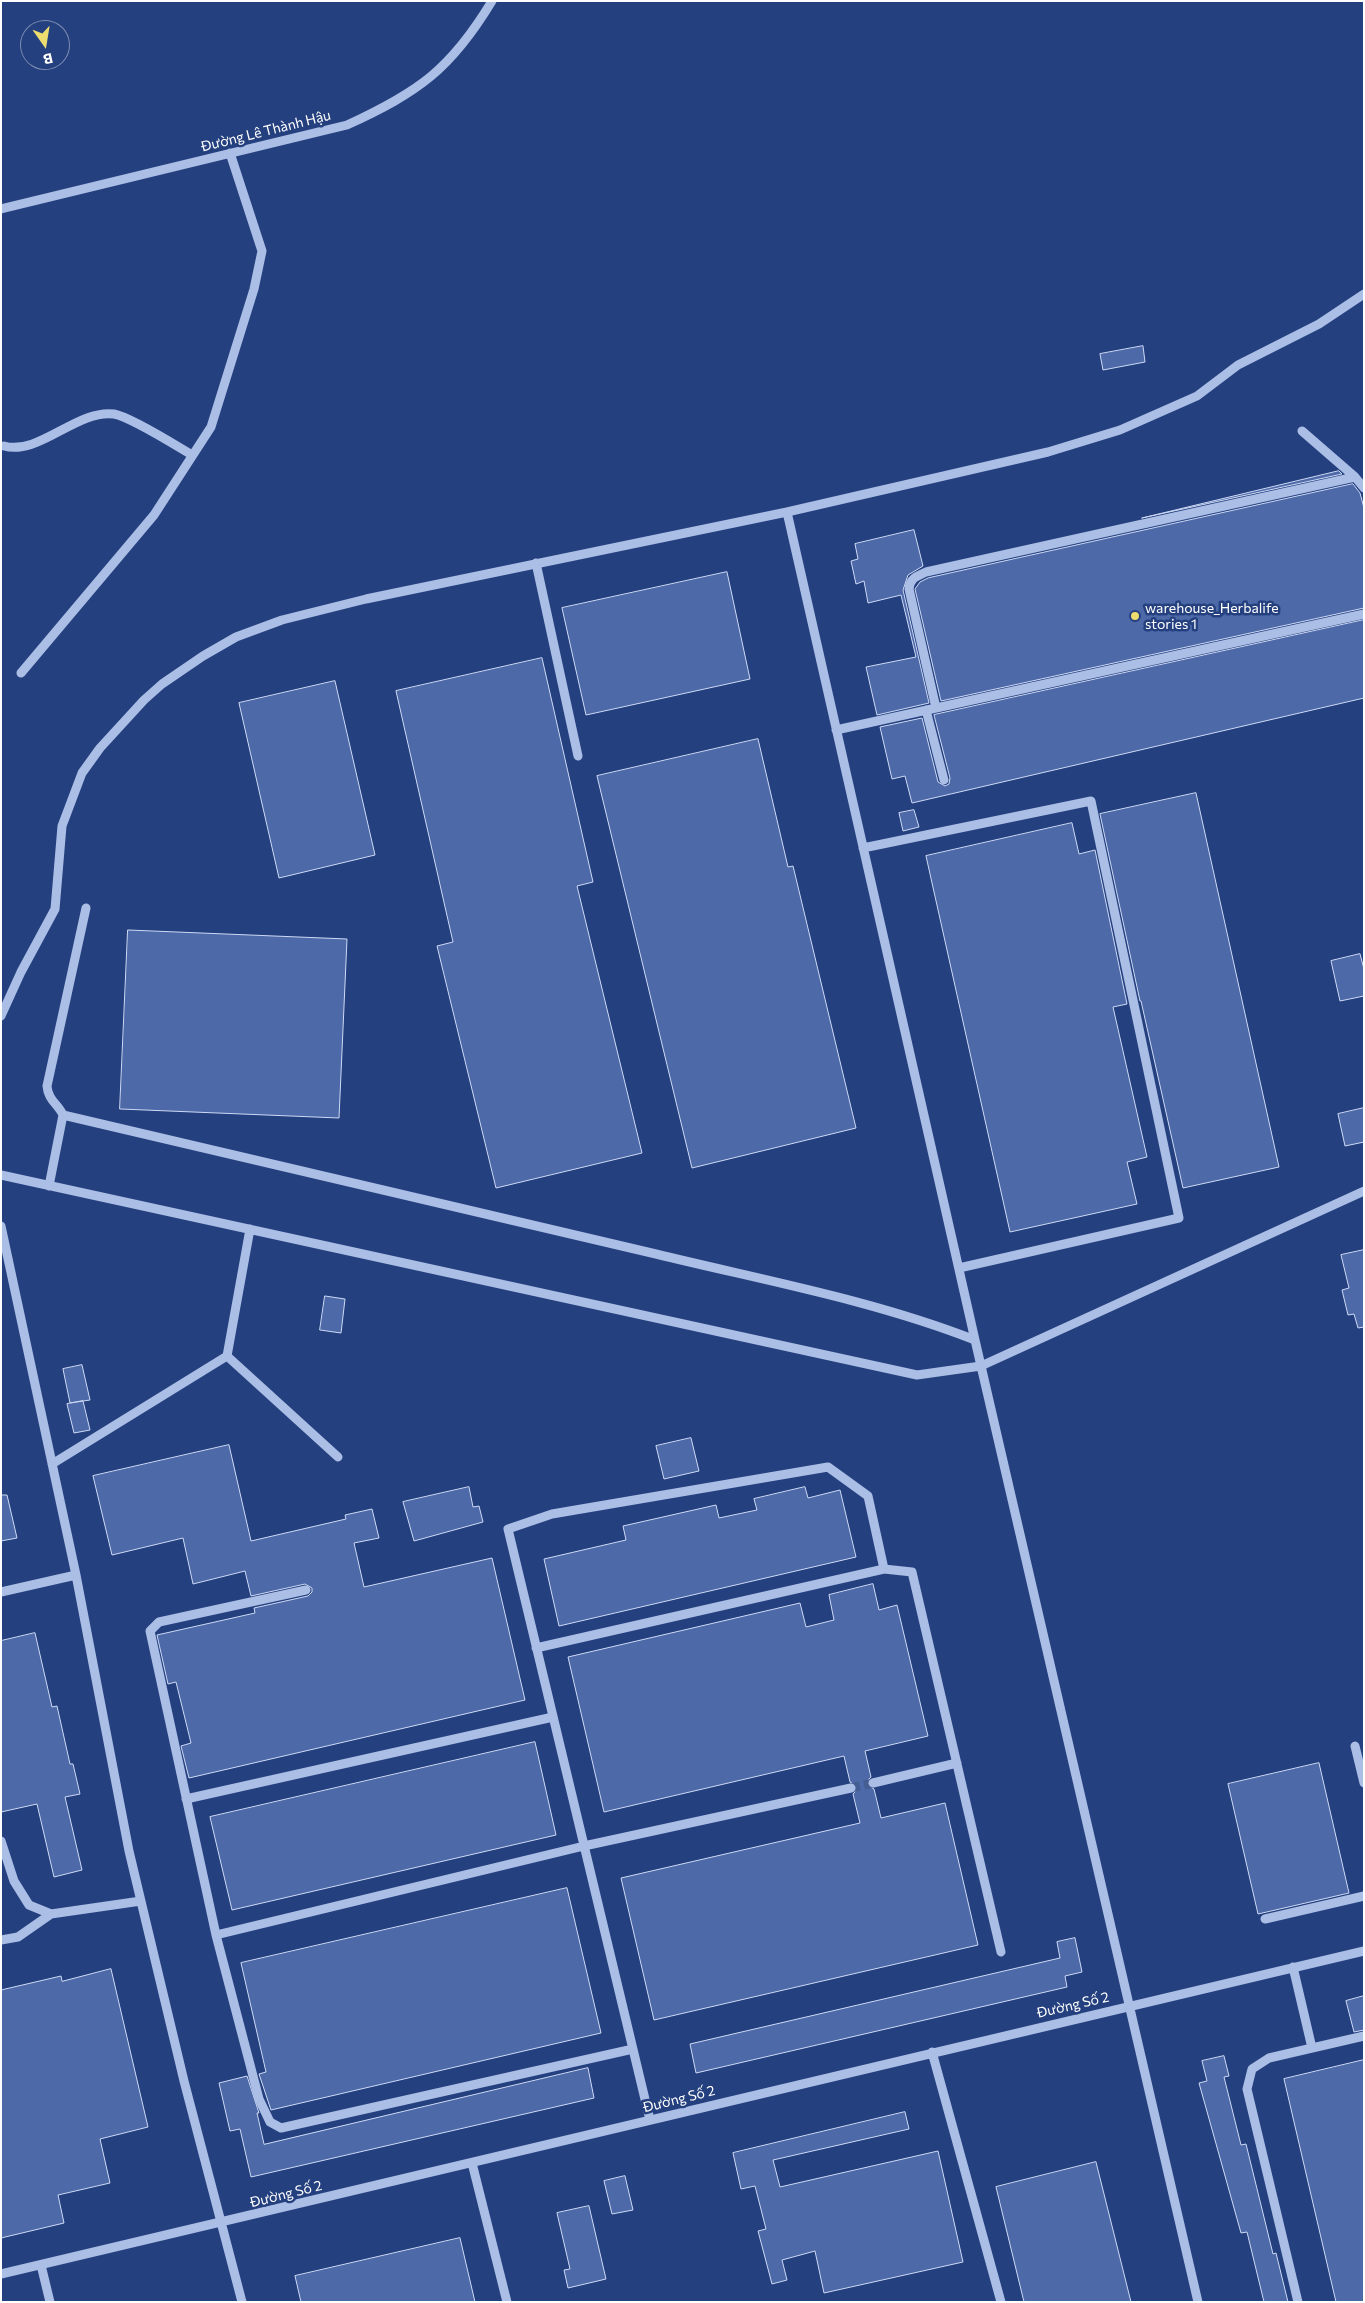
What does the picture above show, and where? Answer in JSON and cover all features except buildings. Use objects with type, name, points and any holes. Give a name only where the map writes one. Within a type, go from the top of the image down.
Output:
[{"type":"street","name":"Đường Lê Thành Hậu","points":[[1,210],[347,125],[384,108],[416,89],[443,68],[472,35],[492,1]]},
{"type":"street","points":[[21,673],[154,515],[211,427],[254,289],[262,251],[230,153]]},
{"type":"street","points":[[1,1016],[21,972],[55,909],[62,826],[82,773],[100,748],[126,718],[162,684],[236,637],[282,620],[366,599],[787,512],[1048,452],[1120,430],[1197,396],[1238,365],[1319,324],[1364,294]]},
{"type":"street","points":[[4,446],[10,448],[26,445],[83,420],[111,414],[125,418],[192,455]]},
{"type":"street","points":[[1302,431],[1356,477],[1364,488]]},
{"type":"street","points":[[936,708],[909,589],[910,582],[914,577],[926,572],[1356,477]]},
{"type":"street","points":[[787,512],[975,1340],[1198,2302]]},
{"type":"street","points":[[536,563],[578,756]]},
{"type":"street","points":[[836,730],[1364,614]]},
{"type":"street","points":[[926,710],[944,780]]},
{"type":"street","points":[[863,848],[1091,801],[1179,1218],[959,1268]]},
{"type":"street","points":[[49,1186],[63,1115],[60,1108],[50,1099],[47,1086],[86,908]]},
{"type":"street","points":[[63,1115],[474,1210],[806,1291],[922,1320],[975,1340]]},
{"type":"street","points":[[1,1175],[917,1375],[981,1366],[1364,1191]]},
{"type":"street","points":[[1,1226],[76,1575],[129,1850],[242,2302]]},
{"type":"street","points":[[52,1464],[227,1356],[250,1229]]},
{"type":"street","points":[[227,1356],[338,1457]]},
{"type":"street","points":[[650,2120],[508,1529],[552,1514],[828,1467],[868,1496],[884,1569]]},
{"type":"street","points":[[536,1648],[884,1569],[912,1572],[1001,1952]]},
{"type":"street","points":[[1,1592],[76,1575]]},
{"type":"street","points":[[306,1590],[159,1622],[150,1631],[216,1935],[259,2099],[270,2122],[281,2128],[633,2049]]},
{"type":"street","points":[[186,1799],[553,1717]]},
{"type":"street","points":[[1355,1746],[1364,1783]]},
{"type":"street","points":[[873,1783],[957,1763]]},
{"type":"street","points":[[216,1935],[584,1846],[851,1788]]},
{"type":"street","points":[[1,1841],[14,1882],[29,1905],[52,1914]]},
{"type":"street","points":[[1265,1918],[1364,1896]]},
{"type":"street","points":[[1,1940],[18,1937],[52,1914],[141,1900]]},
{"type":"street","name":"Đường Số 2","points":[[1,2274],[221,2224],[932,2052],[1364,1951]]},
{"type":"street","points":[[1293,1967],[1312,2048]]},
{"type":"street","points":[[1298,2302],[1247,2089],[1252,2068],[1270,2058],[1364,2036]]},
{"type":"street","points":[[932,2052],[1001,2302]]},
{"type":"street","points":[[472,2163],[506,2302]]},
{"type":"street","points":[[41,2265],[50,2302]]},
{"type":"tunnel","points":[[851,1788],[873,1783]]},
{"type":"place","name":"warehouse_Herbalife stories 1","points":[[1135,616]]}]
